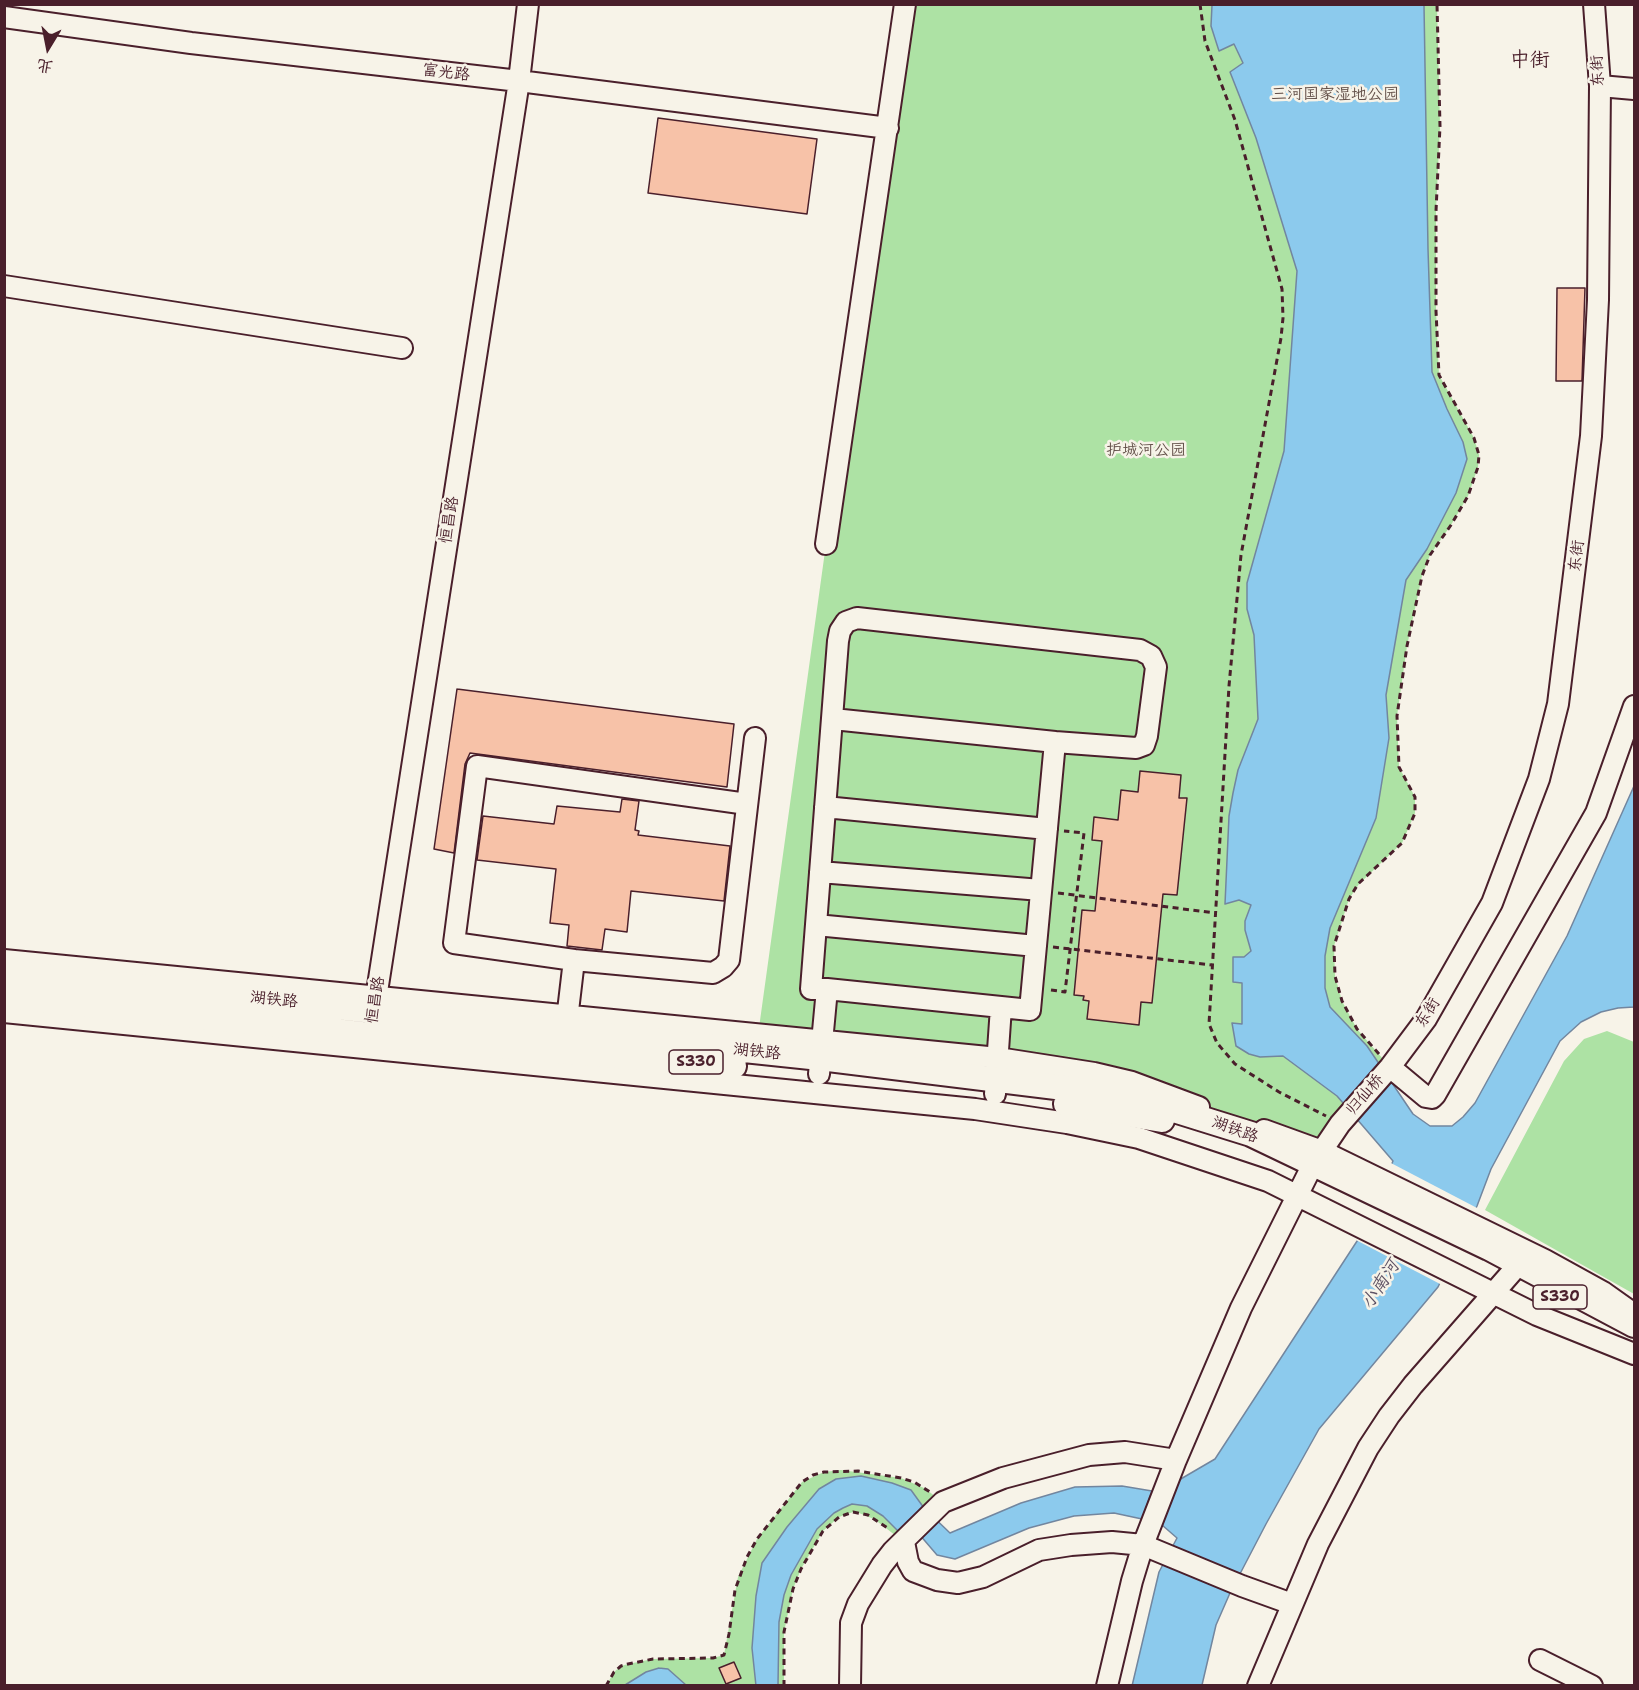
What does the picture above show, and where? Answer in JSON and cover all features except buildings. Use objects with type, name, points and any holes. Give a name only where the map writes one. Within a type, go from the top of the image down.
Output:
[{"type":"main road","name":"湖铁路","points":[[4,972],[375,1004],[566,1024],[820,1058],[947,1087],[996,1077],[1152,1117],[1376,1192],[1489,1247]]},
{"type":"main road","name":"湖铁路","points":[[4,996],[371,1035],[820,1058]]},
{"type":"main road","name":"S330","points":[[1489,1247],[1512,1272],[1635,1335]]},
{"type":"main road","name":"S330","points":[[1489,1247],[1635,1324]]},
{"type":"street","name":"恒昌路","points":[[371,1035],[519,81],[528,4]]},
{"type":"street","points":[[826,544],[905,4]]},
{"type":"street","name":"东街","points":[[1390,1067],[1426,1019],[1492,903],[1539,779],[1558,704],[1591,436],[1598,300],[1600,86],[1594,4]]},
{"type":"street","name":"富光路","points":[[4,17],[203,44],[888,128]]},
{"type":"street","points":[[1600,86],[1635,89]]},
{"type":"street","points":[[4,286],[402,348]]},
{"type":"street","points":[[832,719],[1136,748],[1144,745],[1148,736],[1156,667],[1151,656],[1140,650],[857,618],[846,622],[840,631],[832,719],[811,989],[1030,1010],[1055,742]]},
{"type":"street","points":[[1390,1067],[1426,1097],[1432,1098],[1435,1095],[1596,813],[1635,706]]},
{"type":"street","points":[[747,804],[477,766],[454,943],[574,960],[713,973],[723,967],[729,960],[755,738]]},
{"type":"street","points":[[825,807],[1047,830]]},
{"type":"street","points":[[820,872],[1041,890]]},
{"type":"street","points":[[816,925],[1036,946]]},
{"type":"street","points":[[4,960],[375,1004]]},
{"type":"street","points":[[566,1024],[574,960]]},
{"type":"street","points":[[827,989],[820,1058],[996,1077],[1095,1073],[1132,1082],[1311,1172],[1355,1223],[1558,1324],[1635,1354]]},
{"type":"street","points":[[996,1077],[1001,1007]]},
{"type":"street","points":[[4,1012],[975,1109],[1139,1138],[1268,1181],[1311,1172]]},
{"type":"street","name":"归仙桥","points":[[1107,1686],[1143,1545],[1176,1460],[1241,1308],[1311,1172],[1341,1124],[1390,1067]]},
{"type":"street","points":[[1489,1247],[1584,1281],[1635,1314]]},
{"type":"street","points":[[1258,1686],[1318,1544],[1378,1432],[1413,1385],[1512,1272]]},
{"type":"street","points":[[850,1686],[851,1623],[858,1604],[893,1551],[943,1502],[1004,1478],[1089,1455],[1125,1452],[1176,1460]]},
{"type":"street","points":[[904,1542],[908,1562],[913,1570],[931,1578],[958,1583],[984,1577],[1039,1551],[1112,1542],[1143,1545],[1292,1604]]},
{"type":"street","points":[[1540,1660],[1592,1686]]},
{"type":"path","points":[[1200,4],[1205,40],[1236,120],[1282,290],[1281,338],[1241,555],[1229,686],[1209,1024],[1217,1043],[1235,1064],[1279,1092],[1341,1124]]},
{"type":"path","points":[[1390,1067],[1357,1029],[1342,1001],[1335,976],[1334,946],[1349,899],[1359,884],[1402,843],[1415,813],[1415,797],[1399,767],[1396,716],[1407,646],[1422,576],[1430,555],[1468,496],[1478,467],[1479,455],[1474,438],[1439,375],[1436,289],[1436,211],[1440,126],[1437,4]]},
{"type":"path","points":[[1065,992],[1084,833]]},
{"type":"path","points":[[1041,890],[1216,914]]},
{"type":"path","points":[[1036,946],[1212,965]]},
{"type":"path","points":[[606,1686],[617,1668],[635,1662],[653,1659],[713,1658],[724,1655],[735,1590],[747,1557],[757,1539],[802,1482],[813,1475],[841,1470],[901,1478],[924,1488],[943,1502]]},
{"type":"path","points":[[784,1686],[784,1632],[793,1589],[801,1569],[823,1531],[839,1517],[853,1512],[874,1519],[904,1542]]},
{"type":"green space","name":"护城河公园","points":[[905,5],[1437,5],[1440,126],[1436,211],[1436,311],[1439,375],[1474,438],[1479,455],[1478,467],[1468,496],[1430,555],[1422,576],[1407,646],[1397,716],[1399,767],[1415,797],[1415,813],[1402,843],[1359,884],[1349,899],[1334,946],[1335,976],[1342,1001],[1357,1029],[1390,1067],[1385,1073],[1413,1114],[1423,1123],[1430,1126],[1452,1126],[1475,1103],[1567,936],[1634,786],[1634,1007],[1601,1012],[1581,1022],[1560,1041],[1491,1169],[1477,1206],[1438,1287],[1319,1429],[1266,1524],[1216,1625],[1202,1685],[1132,1685],[1159,1572],[1177,1538],[1162,1525],[1179,1480],[1215,1459],[1361,1235],[1393,1161],[1351,1112],[1322,1151],[758,1035],[826,544]]},
{"type":"green space","points":[[1607,1031],[1634,1042],[1634,1294],[1485,1210],[1564,1061],[1584,1039]]},
{"type":"green space","points":[[841,1470],[901,1478],[924,1488],[943,1502],[904,1542],[874,1519],[853,1512],[839,1517],[823,1531],[801,1569],[793,1589],[784,1632],[784,1685],[606,1686],[614,1672],[628,1664],[653,1659],[713,1658],[724,1655],[738,1577],[757,1539],[802,1482],[824,1472]]},
{"type":"water","name":"三河国家湿地公园","points":[[1212,5],[1424,5],[1432,372],[1463,442],[1467,459],[1456,493],[1427,549],[1406,580],[1386,695],[1389,738],[1376,818],[1330,928],[1325,956],[1325,988],[1330,1007],[1367,1046],[1413,1114],[1430,1126],[1452,1126],[1475,1103],[1567,936],[1634,786],[1634,1007],[1601,1012],[1581,1022],[1560,1041],[1491,1169],[1477,1206],[1438,1287],[1319,1429],[1266,1524],[1216,1625],[1202,1685],[1132,1686],[1159,1572],[1177,1538],[1162,1525],[1179,1480],[1215,1459],[1361,1235],[1393,1161],[1337,1096],[1283,1056],[1260,1057],[1249,1054],[1236,1046],[1232,1023],[1242,1024],[1242,983],[1233,982],[1233,957],[1244,957],[1251,951],[1245,921],[1251,905],[1239,900],[1225,904],[1229,816],[1233,793],[1238,770],[1258,719],[1254,635],[1247,609],[1247,583],[1284,451],[1297,271],[1256,138],[1230,72],[1243,63],[1234,44],[1219,51],[1211,26]]},
{"type":"water","points":[[861,1476],[911,1490],[924,1508],[950,1533],[1021,1503],[1075,1487],[1122,1486],[1152,1491],[1142,1519],[1114,1513],[1074,1516],[1029,1528],[955,1559],[937,1555],[913,1527],[901,1534],[883,1516],[867,1506],[852,1504],[843,1508],[817,1529],[791,1575],[784,1595],[779,1622],[778,1685],[756,1686],[752,1648],[756,1596],[762,1563],[787,1527],[819,1489],[836,1479]]},
{"type":"water","points":[[659,1668],[668,1669],[686,1685],[625,1685],[646,1672]]},
{"type":"pier","points":[[1389,1162],[1479,1209],[1442,1285],[1354,1239]]},
{"type":"district","name":"中街","points":[[1530,61]]},
{"type":"water label","name":"小南河","points":[[1381,1285]]}]
